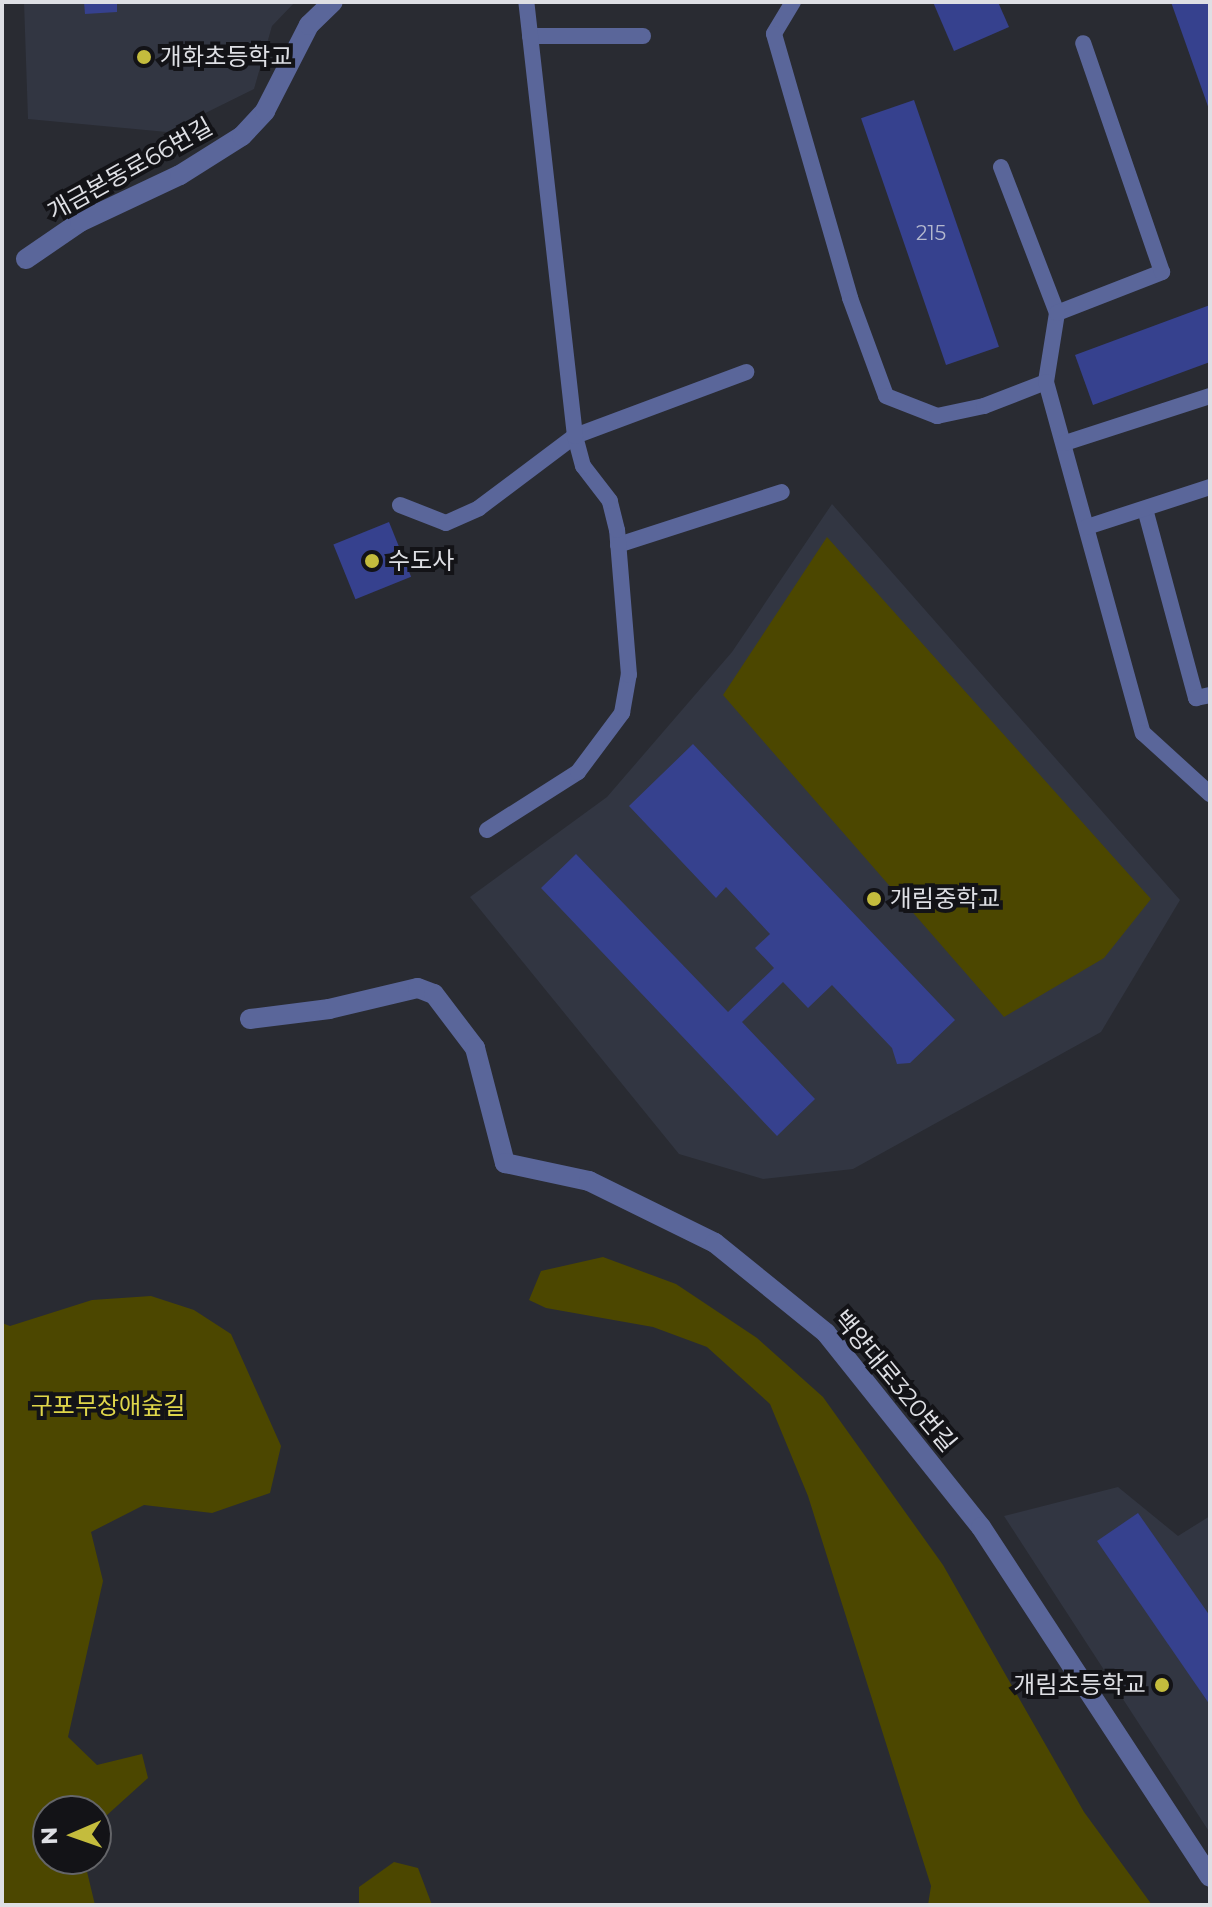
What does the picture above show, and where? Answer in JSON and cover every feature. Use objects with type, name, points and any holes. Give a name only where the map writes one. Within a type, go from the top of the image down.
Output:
[{"type":"street","name":"개금본동로66번길","points":[[26,259],[80,222],[180,175],[242,136],[265,111],[309,25],[333,2]]},
{"type":"street","name":"백양대로320번길","points":[[250,1019],[329,1009],[418,988],[434,994],[475,1048],[505,1163],[589,1181],[715,1243],[826,1333],[981,1527],[1210,1877]]},
{"type":"lane","points":[[487,830],[578,772],[622,713],[629,639],[610,501],[583,466],[575,436],[526,2]]},
{"type":"lane","points":[[793,2],[774,34],[850,298],[886,396],[937,416],[984,406],[1046,382]]},
{"type":"lane","points":[[530,36],[643,36]]},
{"type":"lane","points":[[1057,313],[1162,272],[1083,43]]},
{"type":"lane","points":[[1001,167],[1057,313],[1046,382],[1143,733],[1210,794]]},
{"type":"lane","points":[[400,505],[446,523],[479,508],[575,436],[746,372]]},
{"type":"lane","points":[[1065,443],[1210,396]]},
{"type":"lane","points":[[1087,527],[1210,487]]},
{"type":"lane","points":[[618,545],[782,492]]},
{"type":"lane","points":[[1145,509],[1196,698],[1210,695]]},
{"type":"shaded area","name":"개화초등학교","points":[[24,2],[295,2],[272,26],[254,89],[167,132],[28,119]]},
{"type":"shaded area","points":[[832,504],[1180,900],[1101,1032],[853,1169],[763,1179],[679,1154],[470,897],[607,797],[732,652]]},
{"type":"shaded area","name":"개림초등학교","points":[[1118,1487],[1178,1536],[1210,1516],[1210,1833],[1004,1516]]},
{"type":"green space","points":[[827,537],[1151,899],[1104,958],[1004,1017],[723,695]]},
{"type":"green space","points":[[603,1257],[676,1284],[757,1338],[823,1397],[943,1565],[1084,1812],[1152,1905],[928,1905],[931,1886],[808,1496],[770,1404],[707,1347],[653,1327],[546,1308],[529,1300],[541,1271]]},
{"type":"green space","name":"구포무장애숲길","points":[[151,1296],[194,1310],[231,1334],[281,1446],[270,1493],[212,1513],[144,1505],[91,1532],[103,1581],[68,1737],[97,1765],[142,1754],[148,1778],[112,1811],[112,1795],[32,1795],[32,1875],[88,1875],[95,1905],[2,1905],[2,1323],[10,1326],[92,1300]]},
{"type":"green space","points":[[394,1862],[418,1868],[432,1905],[359,1905],[359,1887]]},
{"type":"building","points":[[84,2],[117,2],[117,12],[85,14]]},
{"type":"building","points":[[933,2],[998,2],[1009,27],[954,51]]},
{"type":"building","points":[[1171,2],[1210,2],[1210,112]]},
{"type":"building","points":[[914,100],[999,347],[946,365],[861,118]]},
{"type":"building","points":[[1210,305],[1210,362],[1093,405],[1075,355]]},
{"type":"building","name":"수도사","points":[[389,522],[411,577],[355,599],[333,544]]},
{"type":"building","points":[[693,744],[955,1020],[910,1063],[897,1064],[892,1048],[832,985],[808,1008],[783,982],[742,1022],[815,1099],[777,1136],[541,888],[576,854],[728,1012],[774,968],[755,948],[770,934],[726,887],[716,898],[629,806]]},
{"type":"building","points":[[1138,1513],[1210,1616],[1210,1705],[1097,1541]]},
{"type":"place","name":"개화초등학교","points":[[144,57]]},
{"type":"place","name":"수도사","points":[[372,561]]},
{"type":"place","name":"개림중학교","points":[[874,899]]},
{"type":"place","name":"개림초등학교","points":[[1162,1685]]}]
